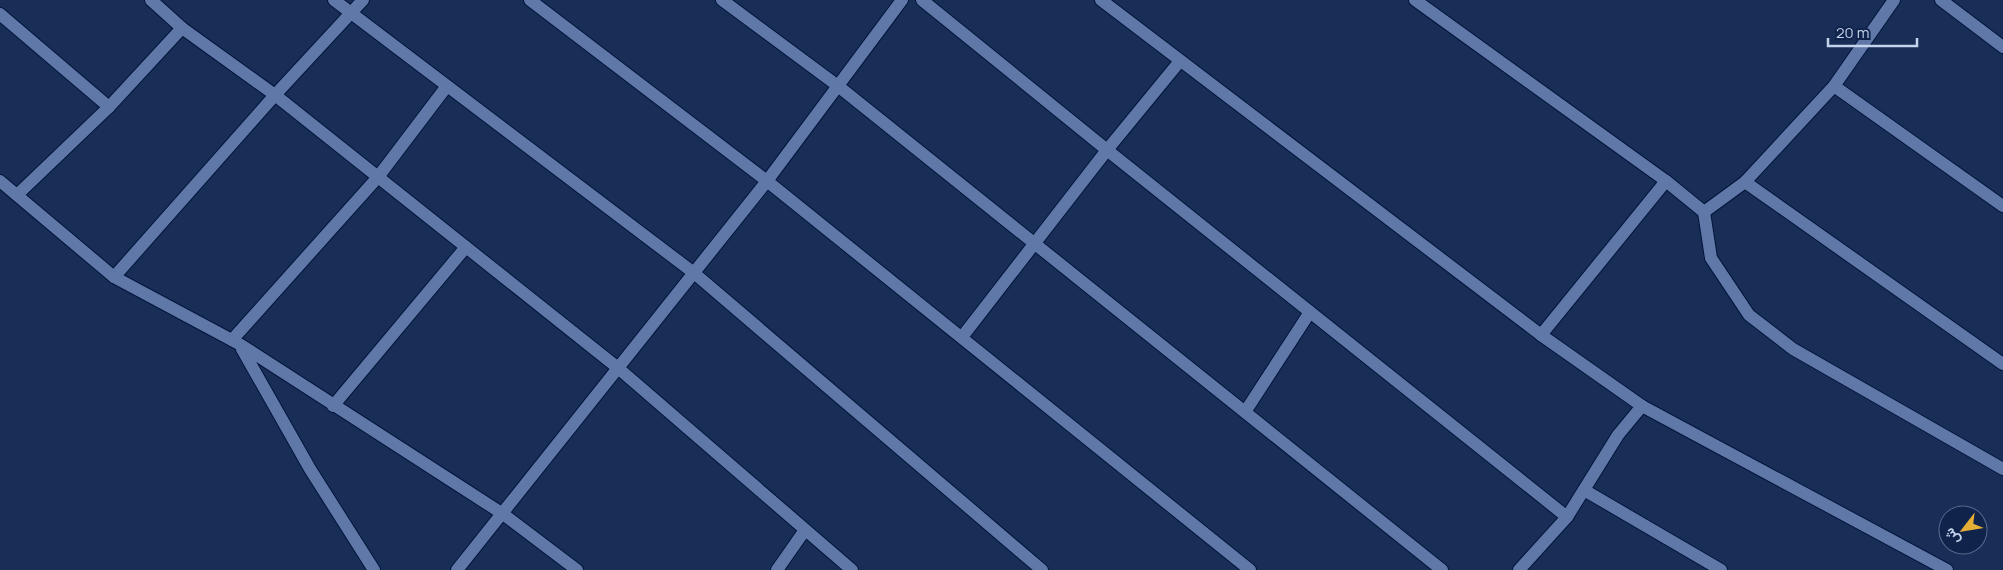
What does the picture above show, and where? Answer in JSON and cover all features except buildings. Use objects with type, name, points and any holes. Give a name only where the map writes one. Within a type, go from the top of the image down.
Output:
[{"type":"street","points":[[151,0],[182,28],[275,95],[618,368],[852,570]]},
{"type":"street","points":[[334,0],[694,273],[1042,570]]},
{"type":"street","points":[[114,277],[275,95],[363,0]]},
{"type":"street","points":[[530,0],[767,181],[1250,570]]},
{"type":"street","points":[[722,0],[838,86],[1442,570]]},
{"type":"street","points":[[457,570],[767,181],[902,0]]},
{"type":"street","points":[[922,0],[1106,150],[1567,517]]},
{"type":"street","points":[[1101,0],[1541,335],[1642,406],[1947,570]]},
{"type":"street","points":[[1416,0],[1666,181],[1704,212],[1711,258],[1749,315],[1793,349],[2003,469]]},
{"type":"street","points":[[1704,212],[1745,182],[1834,86],[1894,0]]},
{"type":"street","points":[[1941,0],[2003,46]]},
{"type":"street","points":[[0,14],[109,107]]},
{"type":"street","points":[[17,195],[109,107],[182,28]]},
{"type":"street","points":[[962,337],[1106,150],[1180,61]]},
{"type":"street","points":[[236,343],[378,177],[447,86]]},
{"type":"street","points":[[1834,86],[2003,206]]},
{"type":"street","points":[[0,181],[114,277],[236,343],[502,514],[577,570]]},
{"type":"street","points":[[1541,335],[1666,181]]},
{"type":"street","points":[[1745,182],[2003,364]]},
{"type":"street","points":[[333,406],[466,247]]},
{"type":"street","points":[[1245,412],[1310,312]]},
{"type":"street","points":[[236,343],[310,469],[374,570]]},
{"type":"street","points":[[1519,570],[1567,517],[1618,435],[1642,406]]},
{"type":"street","points":[[1584,490],[1721,570]]},
{"type":"street","points":[[777,570],[805,530]]}]
